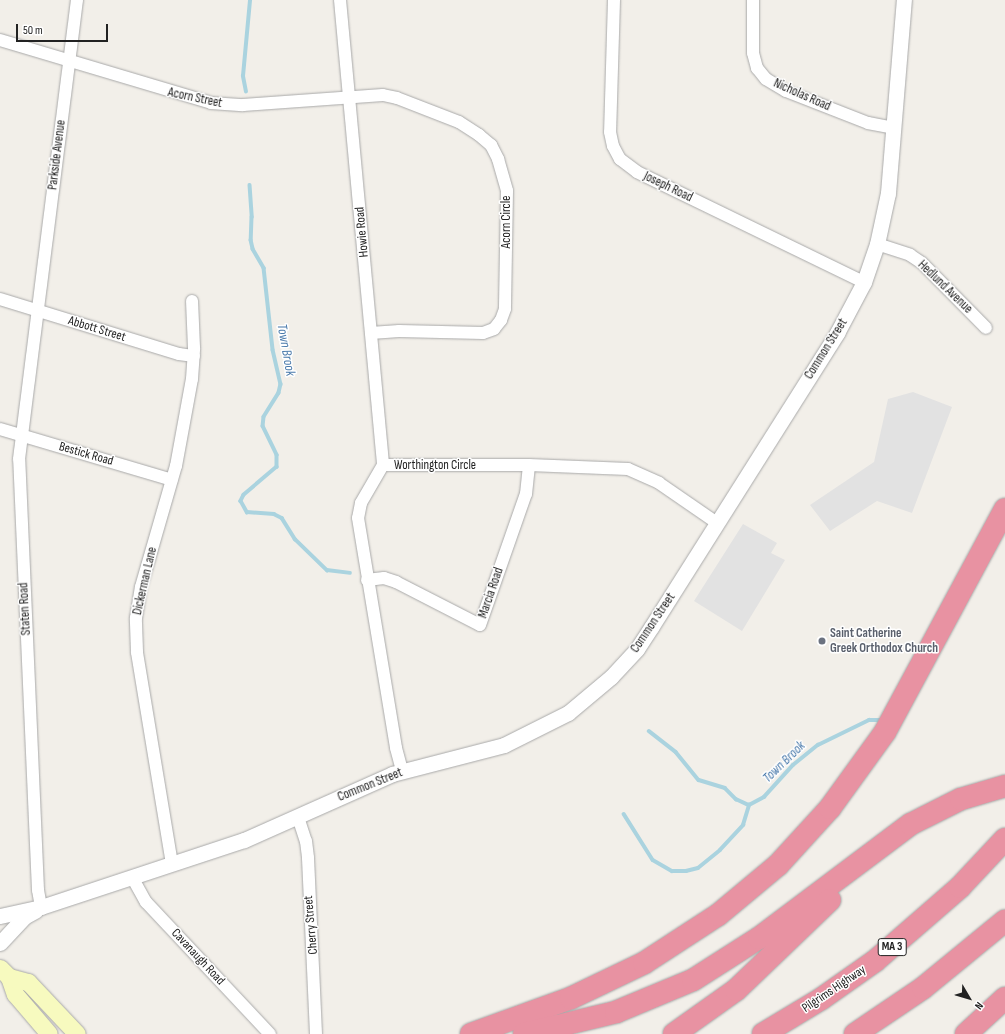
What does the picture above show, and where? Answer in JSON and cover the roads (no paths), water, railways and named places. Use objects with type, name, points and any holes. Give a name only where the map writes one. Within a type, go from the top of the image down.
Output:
[{"type":"highway","points":[[471,1034],[571,998],[644,963],[718,915],[778,865],[830,808],[885,732],[1005,509]]},
{"type":"highway","points":[[524,1034],[616,1012],[693,980],[753,942],[900,832],[935,811],[974,794],[1005,786]]},
{"type":"highway","points":[[674,1034],[708,1012],[746,980],[900,832]]},
{"type":"highway","name":"Pilgrims Highway","points":[[763,1034],[821,999],[892,947],[960,887],[1005,839]]},
{"type":"highway","points":[[855,1034],[923,988],[1005,921]]},
{"type":"highway","points":[[966,1034],[1005,998]]},
{"type":"main road","points":[[4,974],[15,994],[49,1034]]},
{"type":"main road","points":[[4,974],[28,982],[77,1034]]},
{"type":"street","name":"Parkside Avenue","points":[[37,310],[77,0]]},
{"type":"street","name":"Howie Road","points":[[340,0],[383,465]]},
{"type":"street","name":"Joseph Road","points":[[614,0],[610,132],[613,146],[620,159],[637,172],[864,282]]},
{"type":"street","name":"Nicholas Road","points":[[753,0],[753,52],[758,68],[766,79],[786,91],[868,123],[894,128]]},
{"type":"street","name":"Common Street","points":[[0,916],[41,907],[244,840],[298,817],[364,785],[402,771],[504,744],[546,726],[579,705],[611,677],[637,649],[834,338],[864,282],[878,244],[888,193],[904,0]]},
{"type":"street","name":"Acorn Street","points":[[0,40],[211,104],[244,105],[349,96]]},
{"type":"street","name":"Acorn Circle","points":[[349,96],[383,95],[397,98],[472,130],[495,152],[507,191],[505,309],[501,320],[494,329],[477,334],[399,331],[371,333]]},
{"type":"street","name":"Hedlund Avenue","points":[[878,244],[910,255],[922,263],[986,328]]},
{"type":"street","name":"Abbott Street","points":[[0,299],[179,354],[194,356]]},
{"type":"street","name":"Dickerman Lane","points":[[172,864],[163,820],[136,627],[141,587],[172,480],[192,379],[194,356],[192,301]]},
{"type":"street","name":"Staten Road","points":[[37,310],[18,467],[38,890],[41,907]]},
{"type":"street","name":"Bestick Road","points":[[0,429],[172,480]]},
{"type":"street","name":"Worthington Circle","points":[[402,771],[396,748],[367,580],[358,511],[383,465],[529,465],[628,469],[659,483],[717,523]]},
{"type":"street","name":"Marcia Road","points":[[367,580],[384,578],[396,582],[480,625],[526,494],[529,465]]},
{"type":"street","name":"Cherry Street","points":[[298,817],[306,841],[308,858],[316,1034]]},
{"type":"street","name":"Cavanaugh Road","points":[[132,877],[137,889],[149,905],[270,1034]]},
{"type":"street","name":"Common Street","points":[[0,943],[24,918],[41,907]]},
{"type":"waterway","name":"Town Brook","points":[[246,92],[243,76],[250,0]]},
{"type":"waterway","name":"Town Brook","points":[[250,185],[252,217],[251,240],[253,249],[264,268],[273,350],[281,384],[279,393],[264,417],[263,426],[277,455],[277,467],[244,495],[241,501],[247,512],[274,514],[282,518],[295,539],[327,570],[350,573]]},
{"type":"waterway","name":"Town Brook","points":[[649,731],[676,752],[699,780],[725,788],[736,799],[749,805],[764,797],[793,765],[818,745],[869,720],[879,720]]},
{"type":"waterway","name":"Town Brook","points":[[624,814],[653,860],[672,871],[686,871],[698,868],[720,850],[743,825],[749,805]]},
{"type":"place","name":"Saint Catherine Greek Orthodox Church","points":[[822,641]]}]
